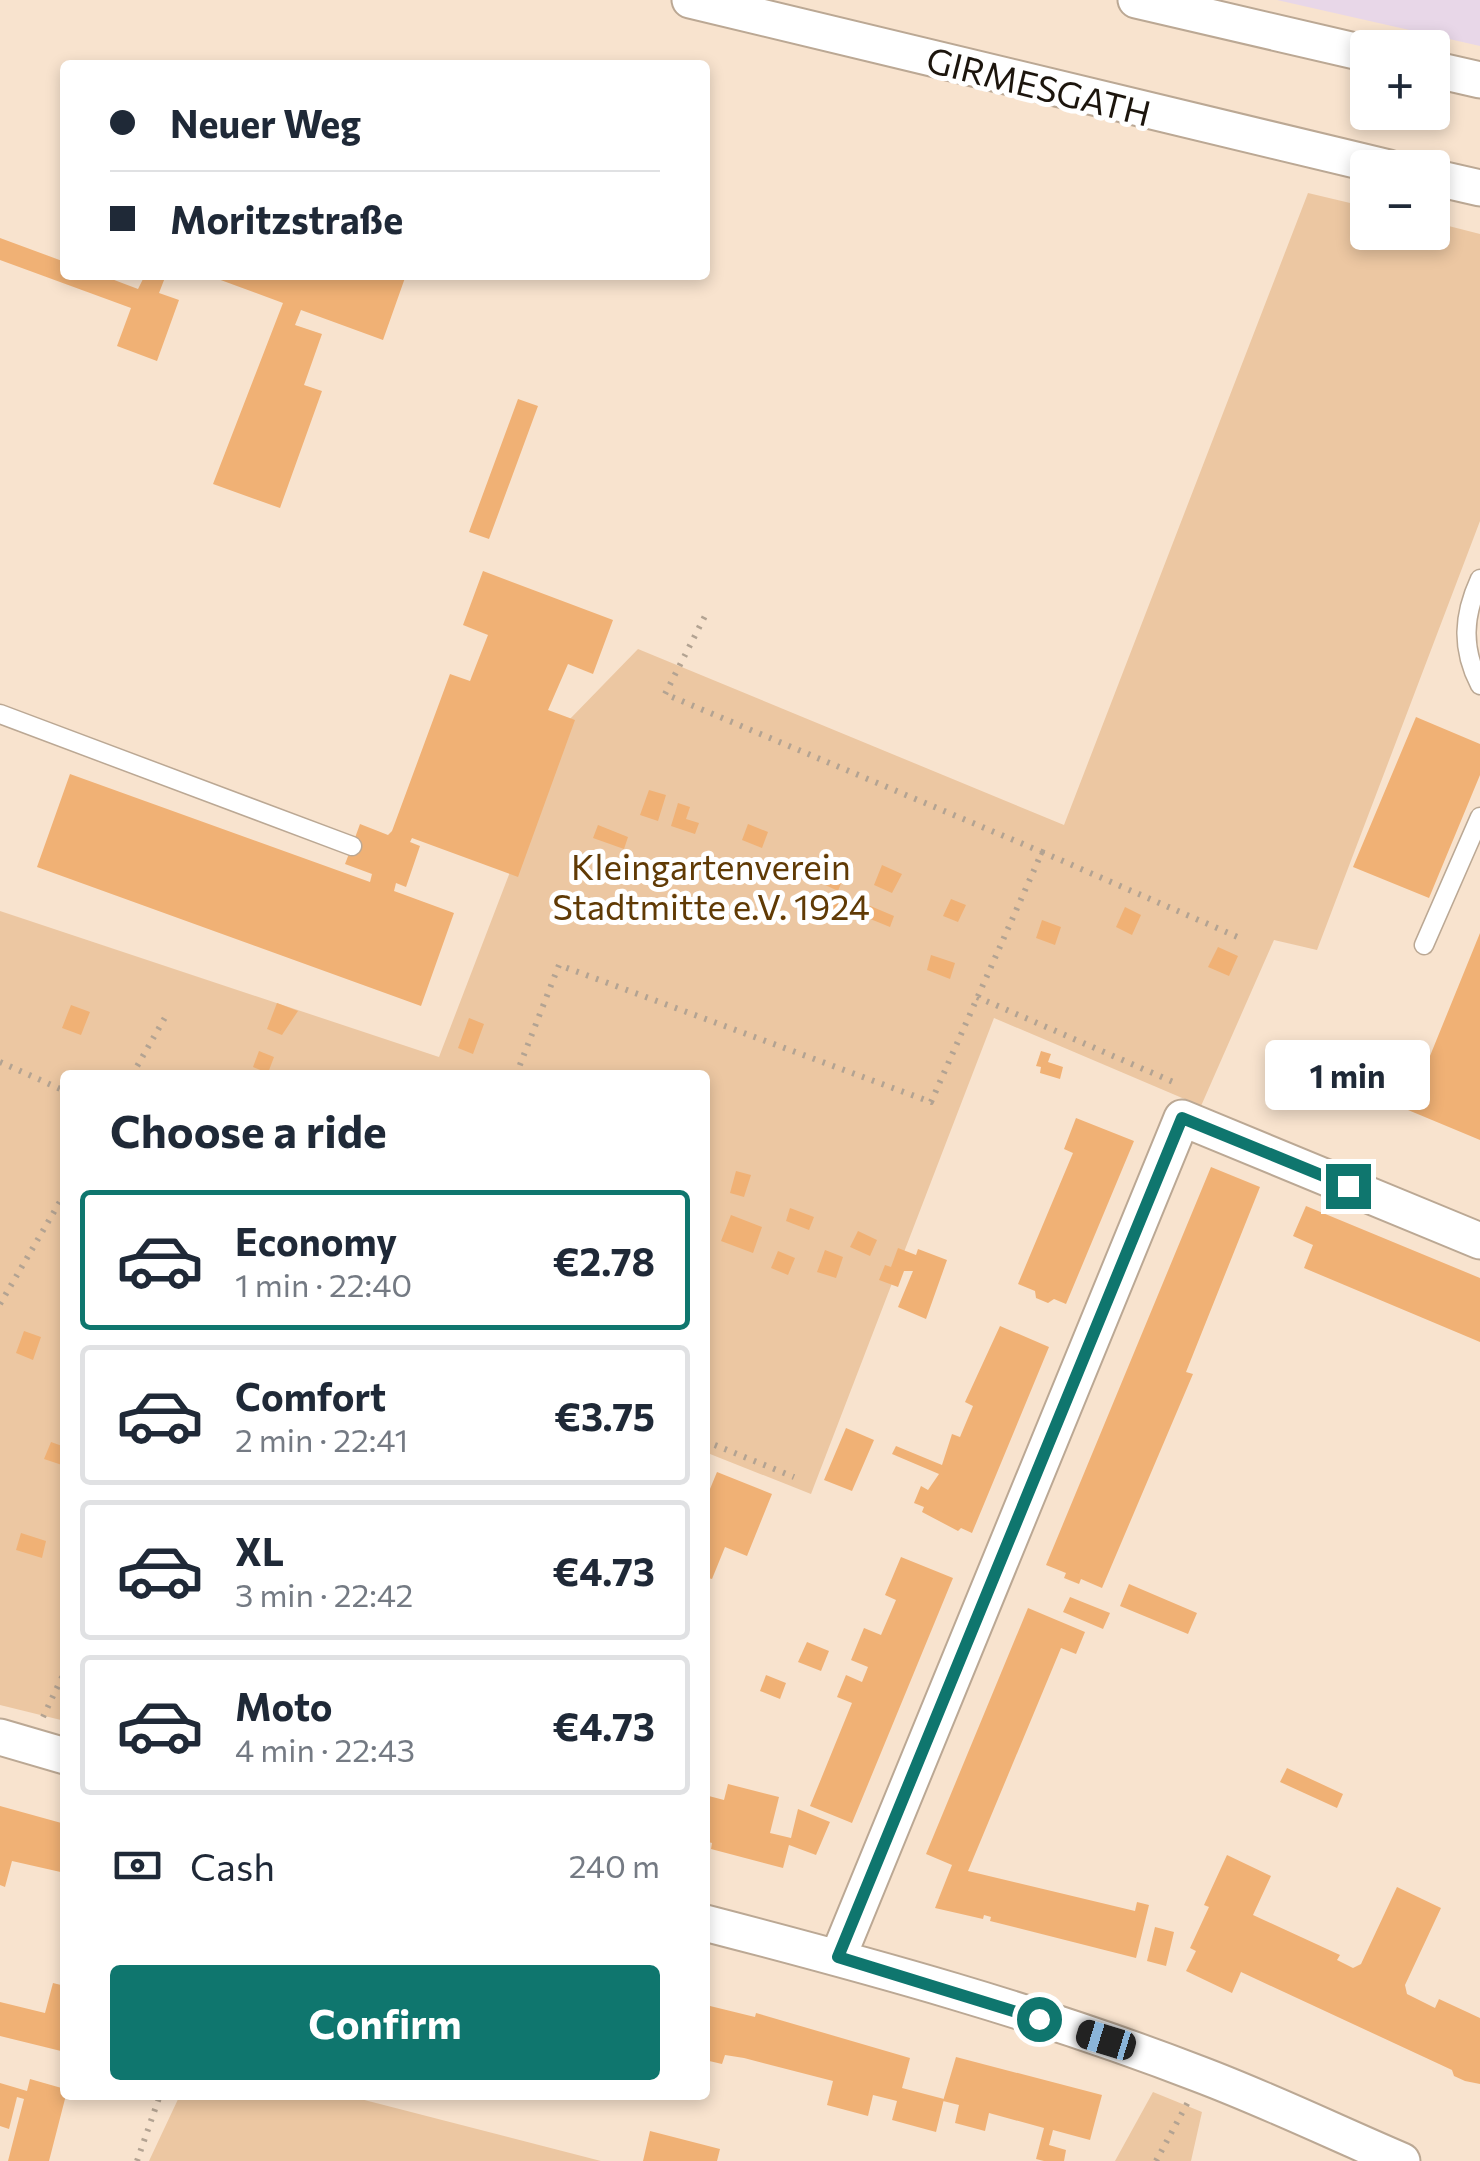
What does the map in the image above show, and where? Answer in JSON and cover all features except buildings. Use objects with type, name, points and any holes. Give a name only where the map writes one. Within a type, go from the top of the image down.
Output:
[{"type":"street","name":"GIRMESGATH","points":[[690,0],[749,7],[1350,158]]},
{"type":"street","points":[[1136,0],[1350,50]]},
{"type":"street","points":[[1450,73],[1480,80]]},
{"type":"street","points":[[1450,182],[1480,188]]},
{"type":"street","points":[[838,1957],[1182,1118],[1480,1241]]},
{"type":"street","points":[[14,1741],[60,1755]]},
{"type":"street","points":[[710,1924],[838,1957],[1106,2040],[1202,2075],[1402,2161]]},
{"type":"lane","points":[[1480,579],[1464,626],[1468,663],[1480,685]]},
{"type":"lane","points":[[0,714],[352,846]]},
{"type":"lane","points":[[1424,945],[1480,817]]},
{"type":"path","points":[[704,616],[665,694],[1240,938]]},
{"type":"path","points":[[518,1070],[559,965],[931,1102],[1042,852]]},
{"type":"path","points":[[977,996],[1192,1090],[1182,1118]]},
{"type":"path","points":[[135,1070],[167,1014]]},
{"type":"path","points":[[0,1062],[60,1089]]},
{"type":"path","points":[[0,1304],[60,1206]]},
{"type":"path","points":[[710,1443],[794,1477]]},
{"type":"path","points":[[14,1741],[60,1679]]},
{"type":"path","points":[[1156,2161],[1202,2075]]},
{"type":"path","points":[[137,2161],[158,2100]]},
{"type":"shaded area","points":[[1277,0],[1480,0],[1480,46],[1450,39],[1450,30],[1409,30]]},
{"type":"green space","name":"Kleingartenverein Stadtmitte e.V. 1924","points":[[1308,193],[1350,203],[1350,250],[1450,250],[1450,226],[1480,234],[1480,521],[1317,950],[1274,940],[1201,1106],[994,1018],[811,1494],[710,1454],[710,1070],[60,1070],[60,1720],[0,1705],[0,911],[439,1057],[568,721],[638,649],[1064,825]]},
{"type":"green space","points":[[1153,2092],[1202,2112],[1191,2161],[1115,2161]]},
{"type":"green space","points":[[178,2100],[364,2100],[601,2161],[149,2161]]},
{"type":"route","points":[[1039,2019],[838,1957],[1182,1118],[1348,1186]]}]
